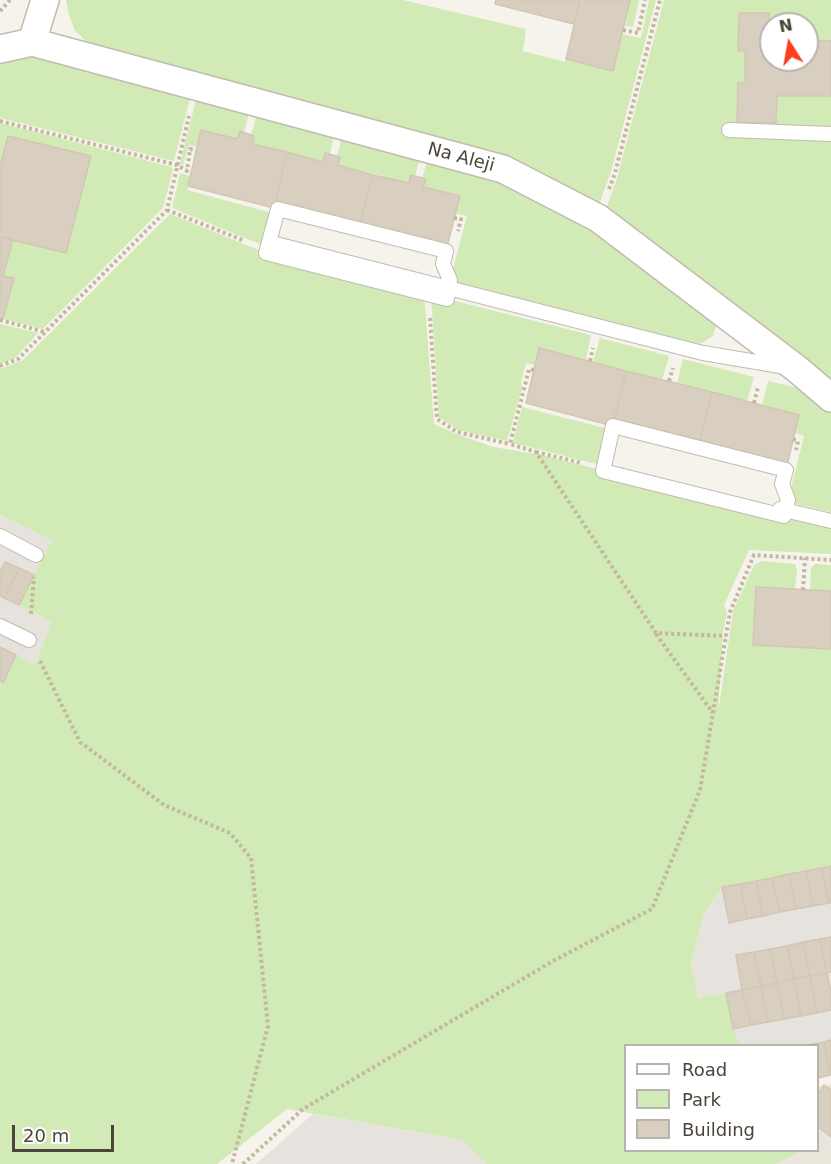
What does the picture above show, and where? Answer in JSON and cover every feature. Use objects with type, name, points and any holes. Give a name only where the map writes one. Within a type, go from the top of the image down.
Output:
[{"type":"street","points":[[0,49],[32,42],[45,0]]},
{"type":"street","name":"Na Aleji","points":[[32,42],[503,169],[598,218],[831,398]]},
{"type":"lane","points":[[729,130],[831,134]]},
{"type":"lane","points":[[278,209],[446,251],[443,264],[450,280],[447,299],[266,253],[269,246],[278,209]]},
{"type":"lane","points":[[269,246],[448,288],[703,353],[796,369]]},
{"type":"lane","points":[[786,510],[788,500],[782,484],[786,470],[613,426],[608,467],[831,521]]},
{"type":"lane","points":[[0,536],[36,555]]},
{"type":"lane","points":[[0,626],[29,640]]},
{"type":"path","points":[[0,11],[10,0]]},
{"type":"path","points":[[623,30],[638,33],[645,0]]},
{"type":"path","points":[[598,218],[615,174],[660,0]]},
{"type":"path","points":[[0,366],[18,359],[167,210],[196,86]]},
{"type":"path","points":[[0,121],[177,165],[187,171],[190,149],[196,150]]},
{"type":"path","points":[[167,210],[269,246]]},
{"type":"path","points":[[428,294],[437,419],[457,432],[608,467]]},
{"type":"path","points":[[0,320],[45,332]]},
{"type":"path","points":[[510,444],[529,369],[534,370]]},
{"type":"path","points":[[536,452],[656,633],[713,713]]},
{"type":"path","points":[[36,555],[29,640],[80,742],[164,805],[230,833],[251,858],[268,1026],[232,1164]]},
{"type":"path","points":[[243,1164],[303,1109],[553,960],[652,909],[700,790],[730,612],[754,555],[831,560]]},
{"type":"path","points":[[803,590],[805,558]]},
{"type":"path","points":[[656,633],[726,636]]},
{"type":"shaded area","points":[[0,515],[52,540],[19,605],[52,622],[35,665],[1,686],[0,686]]},
{"type":"shaded area","points":[[831,866],[831,1075],[819,1078],[819,1044],[740,1044],[733,1029],[726,993],[698,998],[691,965],[704,915],[722,887]]},
{"type":"shaded area","points":[[831,1084],[831,1164],[751,1164],[745,1152],[819,1152],[819,1087]]},
{"type":"shaded area","points":[[313,1114],[462,1140],[487,1164],[256,1164]]},
{"type":"green space","points":[[66,0],[403,0],[526,29],[523,51],[613,71],[622,34],[641,38],[649,0],[656,0],[611,172],[598,207],[91,46],[75,31]]},
{"type":"green space","points":[[630,0],[639,0],[633,27],[625,26]]},
{"type":"green space","points":[[664,0],[831,0],[831,385],[605,212],[617,178]]},
{"type":"green space","points":[[23,55],[38,56],[191,94],[174,161],[0,118],[0,60]]},
{"type":"green space","points":[[197,96],[250,109],[244,132],[240,132],[237,139],[201,131],[197,147],[189,145],[183,166],[180,163]]},
{"type":"green space","points":[[258,111],[335,131],[330,154],[325,154],[323,162],[253,144],[254,136],[251,135]]},
{"type":"green space","points":[[0,123],[172,167],[173,170],[163,208],[43,329],[3,319],[14,278],[3,276],[13,239],[66,253],[90,156],[0,167]]},
{"type":"green space","points":[[343,133],[421,154],[415,176],[411,175],[409,183],[338,165],[340,157],[337,156]]},
{"type":"green space","points":[[429,155],[480,171],[598,229],[715,320],[713,336],[702,343],[693,344],[460,285],[450,280],[467,216],[456,214],[460,196],[423,187],[426,179],[422,178]]},
{"type":"green space","points":[[180,173],[190,176],[187,190],[276,214],[267,247],[172,208]]},
{"type":"green space","points":[[170,214],[266,253],[424,293],[434,424],[493,447],[542,455],[831,528],[831,554],[749,550],[724,605],[727,612],[723,633],[718,713],[733,611],[754,565],[761,561],[795,564],[797,571],[795,589],[756,588],[753,644],[831,649],[831,866],[722,887],[704,914],[691,964],[698,998],[726,993],[733,1029],[740,1044],[624,1044],[624,1152],[800,1152],[775,1164],[487,1164],[462,1140],[287,1109],[217,1164],[0,1164],[0,686],[16,655],[35,665],[52,622],[19,605],[52,540],[0,515],[0,369],[23,360]]},
{"type":"green space","points":[[431,295],[591,335],[586,360],[539,348],[535,365],[526,363],[521,382],[522,388],[507,441],[458,430],[439,417]]},
{"type":"green space","points":[[0,324],[38,333],[14,359],[0,364]]},
{"type":"green space","points":[[600,338],[669,356],[662,380],[593,362]]},
{"type":"green space","points":[[683,359],[754,377],[747,401],[677,383]]},
{"type":"green space","points":[[768,381],[799,388],[831,408],[831,512],[788,500],[804,436],[795,433],[799,415],[762,405]]},
{"type":"green space","points":[[522,407],[612,430],[604,466],[513,443]]},
{"type":"green space","points":[[815,564],[831,565],[831,591],[810,590],[811,568]]},
{"type":"building","points":[[496,0],[580,0],[574,24],[495,4]]},
{"type":"building","points":[[580,0],[630,0],[613,71],[566,59]]},
{"type":"building","points":[[739,13],[759,13],[759,72],[819,72],[819,40],[831,41],[831,96],[777,96],[776,123],[737,122],[738,83],[745,83],[745,51],[738,51]]},
{"type":"building","points":[[201,130],[237,139],[240,131],[254,136],[253,144],[287,152],[274,208],[188,186]]},
{"type":"building","points":[[8,136],[91,156],[66,253],[0,237],[0,167]]},
{"type":"building","points":[[287,152],[323,162],[325,153],[340,157],[338,165],[373,175],[358,230],[274,208]]},
{"type":"building","points":[[373,175],[409,183],[411,175],[426,179],[423,187],[460,196],[446,251],[358,230]]},
{"type":"building","points":[[0,237],[13,239],[3,276],[14,278],[3,319],[0,318]]},
{"type":"building","points":[[539,348],[626,371],[613,426],[526,403]]},
{"type":"building","points":[[626,371],[712,392],[698,449],[613,426]]},
{"type":"building","points":[[712,392],[799,415],[786,470],[698,449]]},
{"type":"building","points":[[5,562],[19,568],[4,598],[0,596],[0,572]]},
{"type":"building","points":[[19,568],[34,575],[19,605],[4,598]]},
{"type":"building","points":[[756,587],[831,591],[831,649],[753,645]]},
{"type":"building","points":[[0,647],[16,655],[3,683],[0,681]]},
{"type":"building","points":[[831,866],[831,903],[829,903],[822,868]]},
{"type":"building","points":[[822,868],[829,903],[813,906],[806,871]]},
{"type":"building","points":[[806,871],[813,906],[796,909],[789,874]]},
{"type":"building","points":[[789,874],[796,909],[780,912],[772,878]]},
{"type":"building","points":[[772,878],[780,912],[763,916],[756,881]]},
{"type":"building","points":[[756,881],[763,916],[747,919],[740,884]]},
{"type":"building","points":[[740,884],[747,919],[729,923],[722,887]]},
{"type":"building","points":[[831,937],[831,972],[827,973],[820,939]]},
{"type":"building","points":[[820,939],[827,973],[810,976],[803,942]]},
{"type":"building","points":[[803,942],[810,976],[794,979],[787,946]]},
{"type":"building","points":[[787,946],[794,979],[777,983],[770,949]]},
{"type":"building","points":[[770,949],[777,983],[761,986],[754,952]]},
{"type":"building","points":[[754,952],[761,986],[742,990],[736,955]]},
{"type":"building","points":[[827,973],[831,992],[831,1010],[817,1013],[810,976]]},
{"type":"building","points":[[810,976],[817,1013],[801,1016],[794,979]]},
{"type":"building","points":[[794,979],[801,1016],[784,1019],[777,983]]},
{"type":"building","points":[[777,983],[784,1019],[768,1022],[761,986]]},
{"type":"building","points":[[761,986],[768,1022],[751,1025],[742,990]]},
{"type":"building","points":[[742,990],[751,1025],[733,1029],[726,993]]},
{"type":"building","points":[[831,1040],[831,1075],[830,1075],[824,1042]]},
{"type":"building","points":[[824,1042],[830,1075],[819,1078],[819,1044],[813,1044]]},
{"type":"building","points":[[824,1085],[831,1090],[831,1137],[819,1128],[819,1092]]}]
